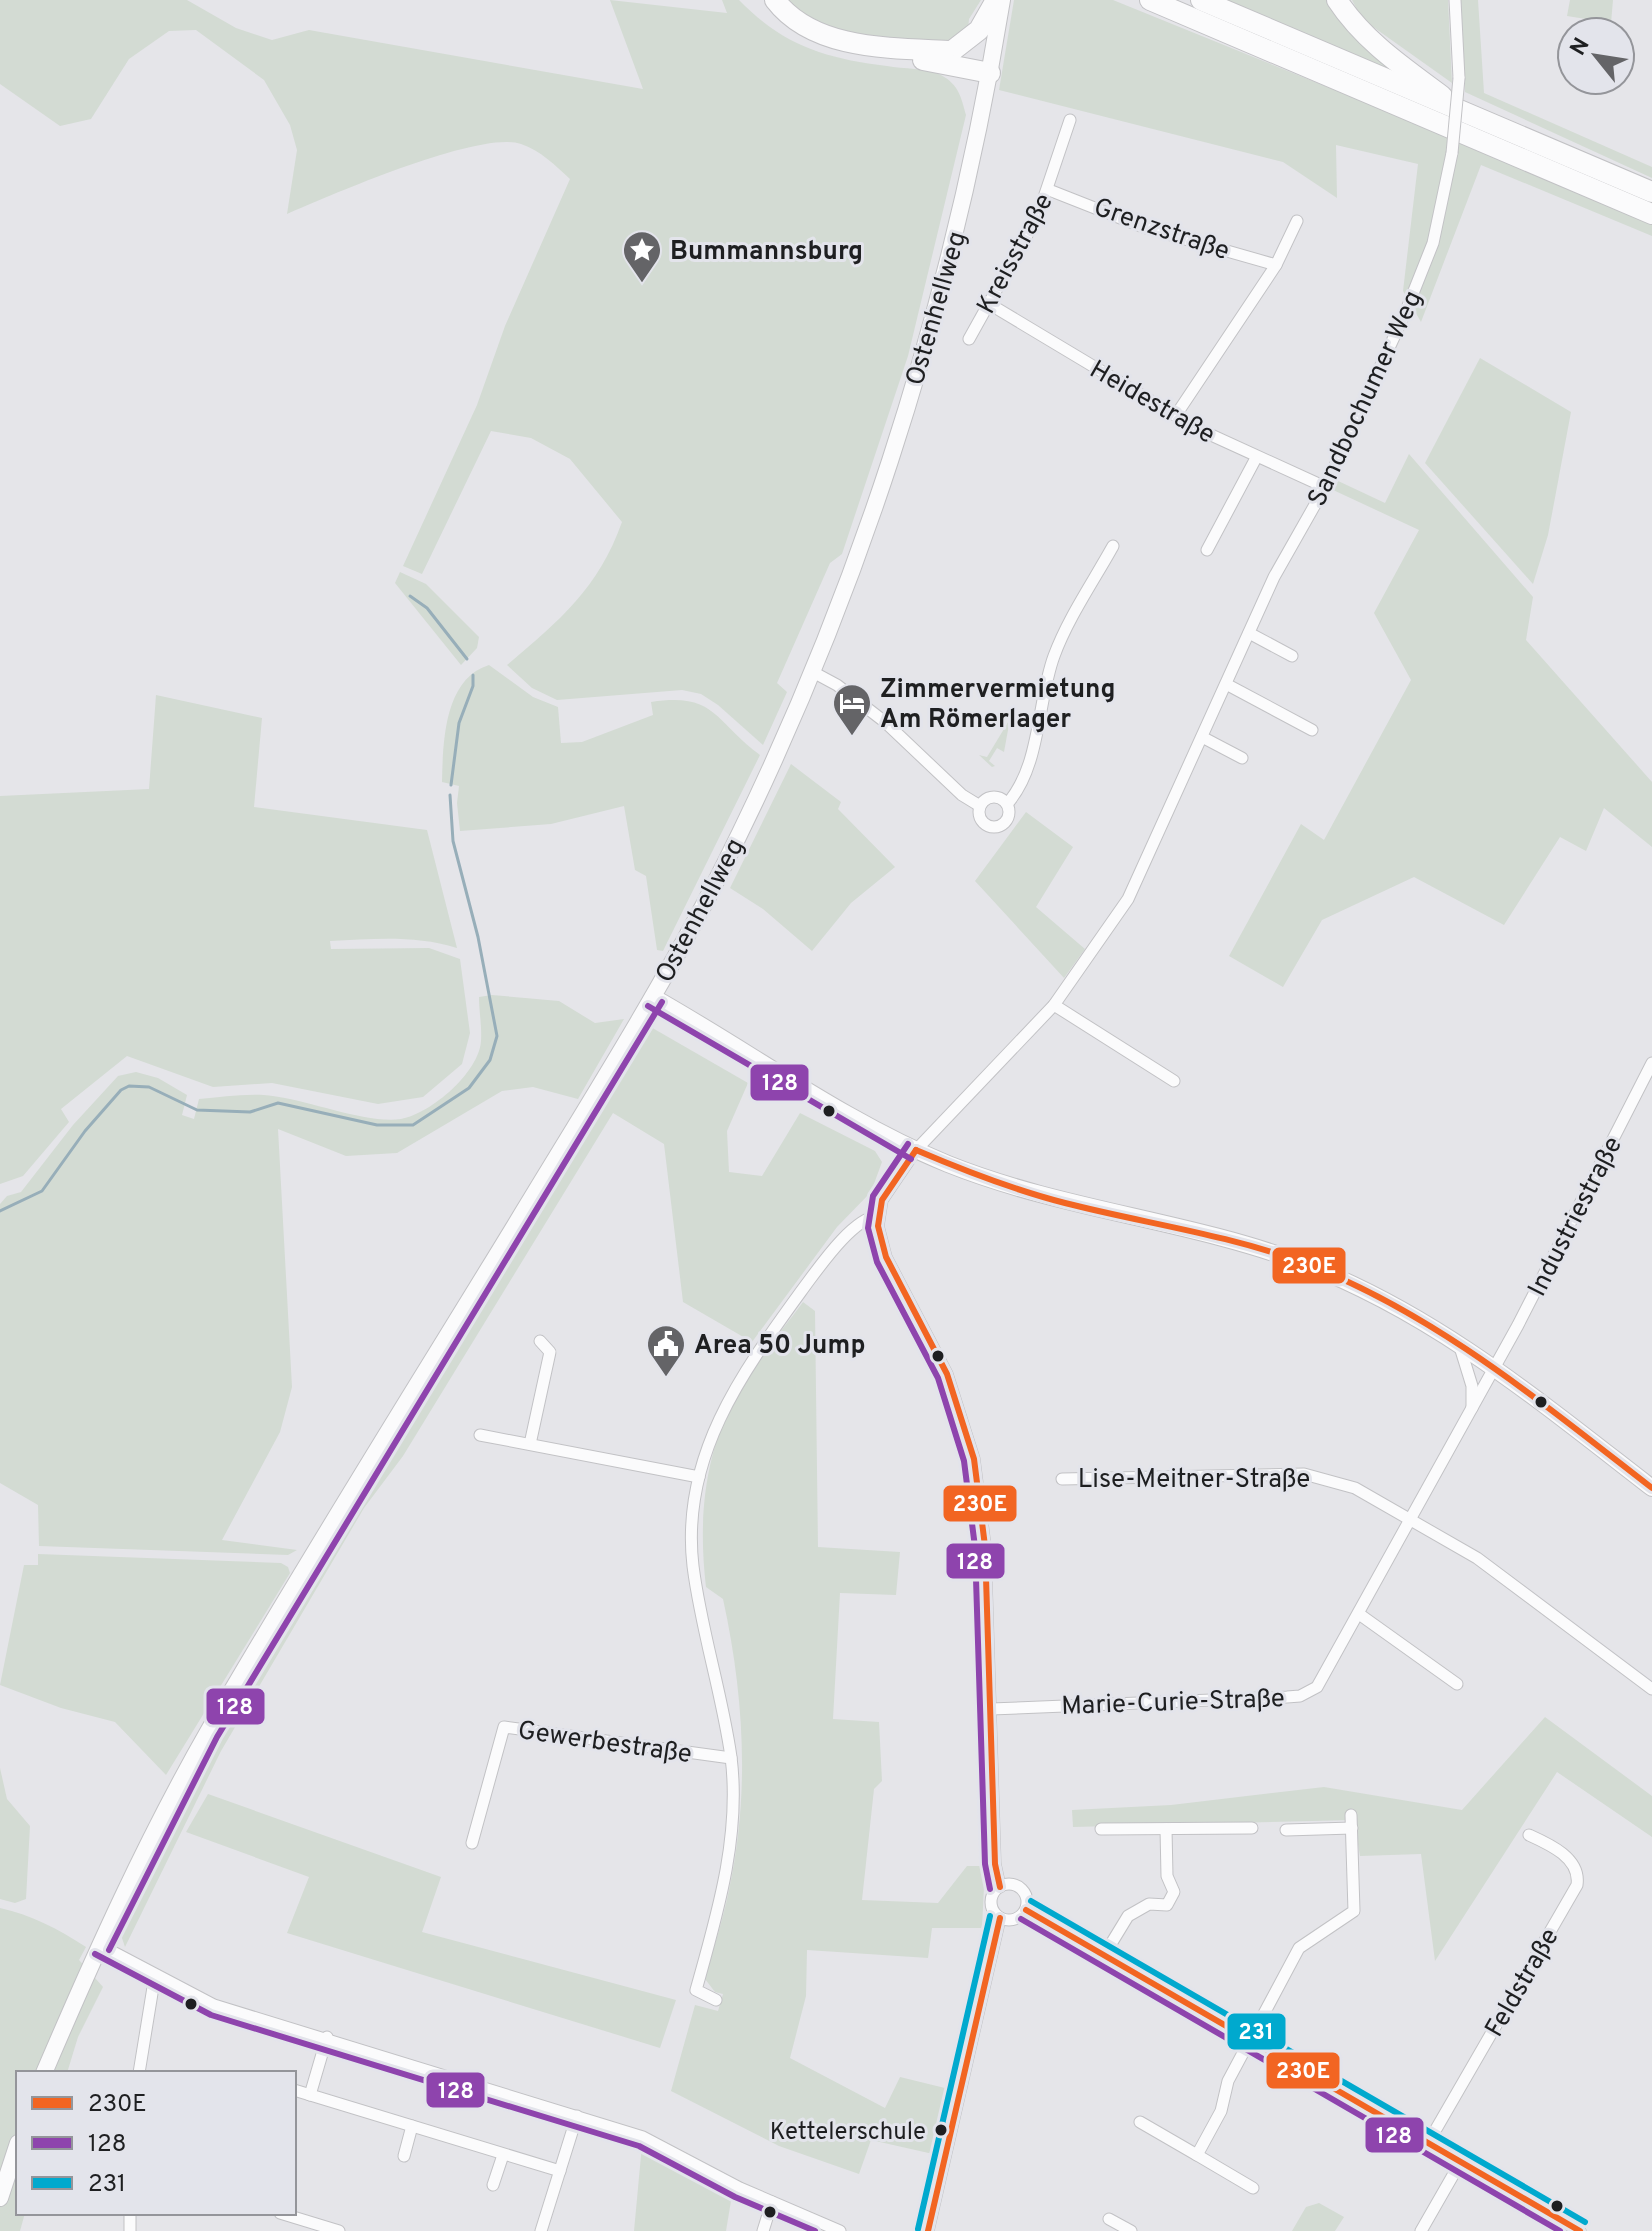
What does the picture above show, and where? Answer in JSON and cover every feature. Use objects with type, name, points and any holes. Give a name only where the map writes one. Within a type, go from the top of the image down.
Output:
[{"type":"highway","points":[[758,0],[796,31],[830,46],[991,68]]},
{"type":"highway","points":[[775,0],[798,22],[828,37],[952,51],[991,68]]},
{"type":"highway","points":[[952,51],[979,30],[996,0]]},
{"type":"highway","points":[[1150,0],[1652,214]]},
{"type":"highway","points":[[1201,0],[1652,192]]},
{"type":"highway","points":[[1337,0],[1384,54],[1468,115]]},
{"type":"main road","name":"Ostenhellweg","points":[[45,2071],[100,1945],[208,1732],[653,997],[736,839],[811,671],[852,568],[901,425],[948,273],[975,152],[1002,0]]},
{"type":"main road","points":[[653,997],[808,1090],[916,1150],[1049,1199],[1232,1241],[1300,1262],[1365,1290],[1459,1344],[1494,1368],[1652,1488]]},
{"type":"main road","points":[[0,2198],[16,2149]]},
{"type":"street","name":"Sandbochumer Weg","points":[[878,1216],[890,1185],[916,1150],[1054,1005],[1128,899],[1274,577],[1325,487],[1406,311],[1433,243],[1452,153],[1459,78],[1455,0]]},
{"type":"street","name":"Kreisstraße","points":[[969,339],[986,302],[1026,240],[1049,190],[1070,120]]},
{"type":"street","name":"Grenzstraße","points":[[1049,190],[1143,227],[1276,265]]},
{"type":"street","points":[[1176,415],[1276,265],[1297,221]]},
{"type":"street","name":"Heidestraße","points":[[986,302],[1176,415],[1256,458],[1325,487]]},
{"type":"street","points":[[1207,550],[1256,458]]},
{"type":"street","points":[[980,806],[982,822],[997,828],[1009,816],[1007,804],[1021,782],[1029,758],[1055,654],[1113,546]]},
{"type":"street","points":[[1249,633],[1292,656]]},
{"type":"street","points":[[811,671],[865,706],[962,795],[980,806]]},
{"type":"street","points":[[1226,684],[1312,730]]},
{"type":"street","points":[[1202,737],[1242,758]]},
{"type":"street","points":[[980,806],[990,797],[1007,804]]},
{"type":"street","points":[[1054,1005],[1174,1081]]},
{"type":"street","name":"Industriestraße","points":[[1494,1368],[1652,1063]]},
{"type":"street","points":[[878,1216],[886,1257],[947,1374],[974,1459],[984,1523],[995,1864],[1000,1887],[991,1904],[1000,1918],[928,2231]]},
{"type":"street","name":"Gewerbestraße","points":[[716,2000],[696,1990],[726,1864],[733,1820],[731,1758],[693,1565],[699,1477],[707,1443],[737,1381],[839,1245],[863,1221],[878,1216]]},
{"type":"street","points":[[530,1444],[550,1352],[540,1341]]},
{"type":"street","points":[[1459,1344],[1472,1386],[1472,1408]]},
{"type":"street","name":"Marie-Curie-Straße","points":[[991,1709],[1300,1696],[1323,1679],[1494,1368]]},
{"type":"street","points":[[480,1435],[699,1477]]},
{"type":"street","name":"Lise-Meitner-Straße","points":[[1062,1479],[1320,1476],[1355,1488],[1477,1558],[1652,1689]]},
{"type":"street","points":[[1359,1614],[1457,1684]]},
{"type":"street","name":"Gewerbestraße","points":[[472,1843],[504,1727],[731,1758]]},
{"type":"street","points":[[1197,2155],[1221,2111],[1228,2081],[1299,1948],[1354,1911],[1351,1815]]},
{"type":"street","points":[[1101,1829],[1252,1828]]},
{"type":"street","points":[[1286,1830],[1352,1828]]},
{"type":"street","points":[[1103,1957],[1128,1916],[1149,1904],[1167,1905],[1174,1892],[1167,1876],[1166,1829]]},
{"type":"street","name":"Feldstraße","points":[[1428,2143],[1577,1885],[1576,1870],[1562,1854],[1529,1835]]},
{"type":"street","points":[[1000,1887],[1010,1884],[1022,1889],[1028,1900],[1026,1910],[1014,1920],[1000,1918]]},
{"type":"street","points":[[1026,1910],[1580,2231]]},
{"type":"street","points":[[100,1945],[214,2005],[327,2037],[643,2137],[772,2202],[840,2231]]},
{"type":"street","points":[[139,2071],[155,1975]]},
{"type":"street","points":[[310,2095],[327,2037]]},
{"type":"street","points":[[296,2091],[560,2171]]},
{"type":"street","points":[[541,2231],[577,2116]]},
{"type":"street","points":[[1140,2122],[1253,2188]]},
{"type":"street","points":[[404,2156],[412,2126]]},
{"type":"street","points":[[493,2185],[503,2155]]},
{"type":"street","points":[[1421,2231],[1460,2163]]},
{"type":"street","points":[[763,2231],[772,2202]]},
{"type":"street","points":[[287,2215],[339,2231]]},
{"type":"street","points":[[1109,2219],[1131,2231]]},
{"type":"shaded area","points":[[0,0],[187,0],[236,28],[272,40],[309,30],[643,89],[610,0],[727,13],[722,0],[739,0],[772,29],[807,47],[844,59],[929,71],[952,83],[961,97],[966,115],[908,356],[842,554],[830,563],[777,683],[787,692],[763,745],[701,694],[682,690],[557,700],[532,688],[507,665],[560,618],[589,585],[622,522],[570,459],[531,438],[491,431],[422,574],[403,566],[477,405],[505,326],[570,179],[535,150],[521,144],[501,142],[473,146],[405,167],[287,214],[297,150],[290,125],[264,80],[196,30],[169,31],[129,59],[91,119],[60,126],[0,84]]},
{"type":"shaded area","points":[[786,0],[981,0],[969,19],[968,31],[947,42],[931,43],[850,34],[817,24]]},
{"type":"shaded area","points":[[1014,0],[1113,0],[1652,219],[1652,236],[1481,165],[1421,322],[1403,291],[1418,164],[1336,145],[1337,198],[1283,162],[999,90]]},
{"type":"shaded area","points":[[1226,0],[1333,0],[1410,80]]},
{"type":"shaded area","points":[[1352,0],[1448,0],[1452,83],[1362,19]]},
{"type":"shaded area","points":[[1461,0],[1478,0],[1484,93],[1652,167],[1652,178],[1465,92]]},
{"type":"shaded area","points":[[1570,0],[1613,0],[1612,16],[1567,16]]},
{"type":"shaded area","points":[[1480,358],[1571,412],[1548,535],[1533,584],[1425,463]]},
{"type":"shaded area","points":[[1409,454],[1533,597],[1526,640],[1652,782],[1652,847],[1604,808],[1586,851],[1560,837],[1504,925],[1414,877],[1322,920],[1283,987],[1229,956],[1301,824],[1324,840],[1411,680],[1374,613],[1419,530],[1331,489],[1336,480],[1385,503]]},
{"type":"shaded area","points":[[400,572],[426,584],[479,637],[477,648],[461,665],[395,583]]},
{"type":"shaded area","points":[[489,665],[533,697],[558,707],[561,743],[582,742],[653,715],[651,702],[689,701],[713,712],[760,755],[663,951],[657,950],[646,876],[635,870],[624,806],[551,824],[460,831],[459,786],[442,782],[445,731],[455,698],[463,684],[474,672]]},
{"type":"shaded area","points":[[156,695],[262,718],[254,807],[427,830],[457,948],[426,941],[378,939],[330,941],[331,949],[429,948],[460,959],[470,1033],[462,1064],[423,1097],[378,1104],[272,1083],[213,1087],[127,1056],[61,1109],[69,1122],[23,1176],[0,1184],[0,796],[149,789]]},
{"type":"shaded area","points":[[1010,719],[1004,752],[997,748],[989,761],[995,766],[992,767],[979,755],[987,757]]},
{"type":"shaded area","points":[[791,764],[841,802],[838,809],[895,867],[851,903],[812,951],[763,909],[730,888]]},
{"type":"shaded area","points":[[1026,812],[1073,847],[1036,907],[1085,949],[1064,978],[975,881]]},
{"type":"shaded area","points":[[492,995],[559,1001],[595,1023],[624,1019],[578,1099],[533,1087],[502,1091],[397,1153],[346,1156],[278,1129],[292,1387],[280,1432],[222,1540],[297,1550],[288,1555],[39,1546],[38,1505],[0,1483],[0,1204],[7,1196],[21,1192],[73,1125],[118,1076],[136,1072],[158,1078],[187,1095],[182,1115],[194,1119],[199,1099],[249,1095],[293,1100],[388,1120],[413,1115],[452,1089],[472,1065],[481,1041],[479,997]]},
{"type":"shaded area","points":[[649,1026],[748,1083],[727,1131],[729,1172],[762,1176],[800,1113],[875,1151],[882,1162],[871,1192],[837,1227],[752,1342],[683,1302],[664,1144],[613,1113],[403,1456],[364,1508],[221,1751],[125,1947],[120,1932],[228,1717]]},
{"type":"shaded area","points":[[803,1302],[815,1311],[818,1547],[900,1552],[896,1595],[840,1593],[833,1719],[879,1722],[882,1781],[874,1789],[862,1900],[938,1903],[967,1866],[985,1866],[982,1928],[932,1928],[928,1958],[807,1950],[806,1996],[790,2058],[885,2108],[900,2077],[949,2089],[933,2154],[871,2140],[859,2174],[779,2146],[671,2091],[695,2005],[718,2011],[723,1994],[715,1992],[705,1979],[729,1890],[740,1817],[740,1708],[723,1599],[706,1587],[703,1536],[706,1487],[718,1438],[738,1391]]},
{"type":"shaded area","points":[[38,1554],[281,1563],[288,1567],[290,1573],[166,1775],[115,1722],[61,1708],[0,1685],[24,1565],[38,1565]]},
{"type":"shaded area","points":[[1545,1717],[1652,1796],[1652,1837],[1557,1772],[1435,1961],[1421,1854],[1360,1856],[1354,1820],[1073,1827],[1072,1810],[1171,1805],[1324,1787],[1462,1810]]},
{"type":"shaded area","points":[[0,1768],[7,1799],[30,1826],[26,1899],[15,1903],[0,1899]]},
{"type":"shaded area","points":[[208,1794],[441,1877],[422,1932],[676,2000],[660,2048],[287,1933],[309,1877],[186,1832]]},
{"type":"shaded area","points":[[0,1908],[44,1923],[86,1947],[79,1960],[103,1987],[78,2037],[68,2071],[16,2071],[16,2215],[24,2215],[20,2231],[0,2231]]},
{"type":"shaded area","points":[[642,2145],[733,2189],[726,2231],[634,2231]]},
{"type":"shaded area","points":[[1319,2203],[1344,2217],[1335,2231],[1292,2231],[1306,2207]]},
{"type":"waterway","points":[[410,596],[427,608],[467,659]]},
{"type":"waterway","points":[[451,785],[459,723],[473,686],[473,675]]},
{"type":"waterway","points":[[0,1211],[42,1191],[85,1131],[121,1090],[129,1086],[149,1087],[197,1110],[250,1112],[278,1103],[377,1125],[413,1125],[469,1088],[490,1060],[497,1036],[478,937],[453,841],[450,795]]},
{"type":"transit line","name":"128","points":[[109,1950],[217,1737],[662,1002]]},
{"type":"transit line","name":"128","points":[[648,1006],[911,1159]]},
{"type":"transit line","name":"128","points":[[908,1144],[873,1196],[868,1228],[877,1262],[938,1378],[964,1461],[975,1547],[985,1864],[990,1889]]},
{"type":"transit line","name":"230E","points":[[916,1150],[1027,1192],[1272,1252],[1349,1282],[1396,1306],[1484,1362],[1652,1488]]},
{"type":"transit line","name":"230E","points":[[916,1150],[882,1200],[878,1226],[886,1257],[947,1374],[974,1459],[985,1546],[995,1864],[1000,1887]]},
{"type":"transit line","name":"231","points":[[1031,1901],[1585,2222]]},
{"type":"transit line","name":"230E","points":[[1026,1910],[1580,2231]]},
{"type":"transit line","name":"231","points":[[918,2229],[990,1916]]},
{"type":"transit line","name":"230E","points":[[928,2231],[1000,1918]]},
{"type":"transit line","name":"128","points":[[1021,1919],[1560,2231]]},
{"type":"transit line","name":"128","points":[[95,1954],[211,2015],[639,2146],[735,2197],[815,2231]]},
{"type":"place","name":"Bummannsburg","points":[[642,284]]},
{"type":"place","name":"Zimmervermietung Am Römerlager","points":[[852,737]]},
{"type":"place","name":"Area 50 Jump","points":[[666,1378]]},
{"type":"place","name":"Kettelerschule","points":[[941,2130]]}]
